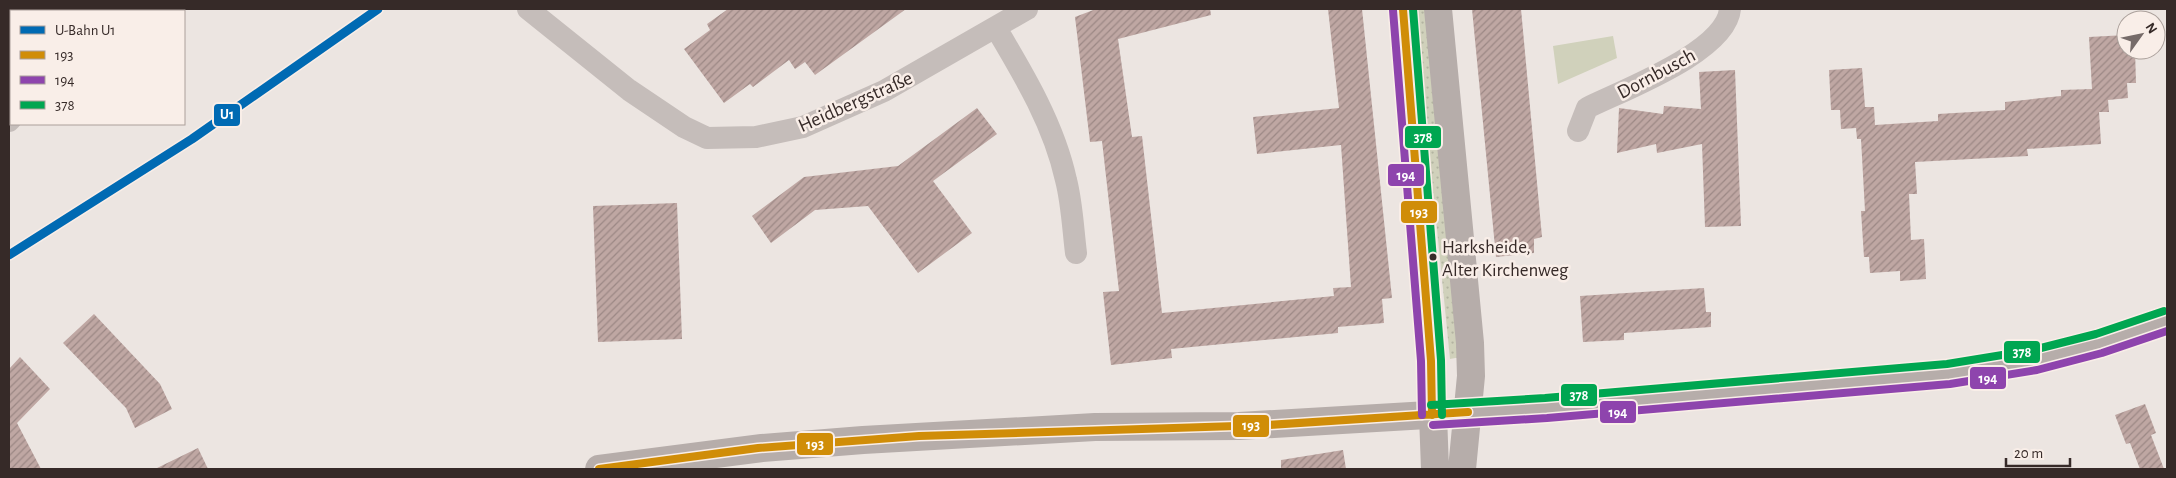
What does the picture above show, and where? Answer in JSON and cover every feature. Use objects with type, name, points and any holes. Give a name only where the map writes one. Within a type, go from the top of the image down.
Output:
[{"type":"main road","points":[[1403,9],[1431,361],[1435,469]]},
{"type":"main road","points":[[1438,9],[1470,343],[1468,412],[1462,469]]},
{"type":"main road","points":[[599,469],[762,448],[863,440],[1095,427],[1240,426],[1468,412],[1948,374],[2035,360],[2099,344],[2167,320]]},
{"type":"street","name":"Heidbergstraße","points":[[528,9],[629,90],[684,127],[707,138],[756,137],[803,127],[884,92],[1027,9]]},
{"type":"street","name":"Dornbusch","points":[[1578,131],[1587,108],[1691,57],[1712,42],[1729,19],[1730,9]]},
{"type":"street","points":[[996,28],[1036,100],[1053,140],[1066,181],[1076,253]]},
{"type":"green space","points":[[1415,9],[1429,9],[1466,356],[1450,359]]},
{"type":"green space","points":[[1613,36],[1617,58],[1558,84],[1553,46]]},
{"type":"building","points":[[728,9],[906,9],[815,75],[805,62],[795,69],[789,60],[753,87],[750,84],[724,103],[684,49],[710,30],[707,24]]},
{"type":"building","points":[[1096,9],[1210,9],[1211,15],[1118,39],[1132,137],[1142,136],[1162,313],[1334,296],[1333,288],[1351,287],[1341,145],[1257,154],[1253,117],[1339,108],[1328,9],[1362,9],[1392,298],[1382,299],[1384,323],[1338,327],[1338,333],[1171,349],[1172,358],[1111,365],[1103,292],[1119,291],[1102,141],[1090,142],[1075,17]]},
{"type":"building","points":[[1472,9],[1521,9],[1542,237],[1534,239],[1534,253],[1496,257]]},
{"type":"building","points":[[2116,36],[2116,60],[2135,60],[2136,83],[2127,83],[2128,98],[2108,100],[2109,112],[2099,112],[2101,144],[2027,149],[2028,156],[1915,162],[1917,194],[1909,194],[1911,240],[1924,239],[1926,279],[1900,281],[1900,271],[1870,273],[1869,257],[1864,257],[1861,211],[1865,211],[1861,139],[1857,139],[1856,128],[1841,129],[1840,110],[1831,110],[1829,70],[1862,68],[1865,107],[1874,107],[1875,125],[1938,121],[1938,114],[2005,110],[2005,102],[2061,96],[2061,90],[2092,89],[2089,37]]},
{"type":"building","points":[[1735,70],[1741,226],[1705,227],[1702,144],[1657,153],[1656,144],[1617,153],[1619,108],[1663,114],[1664,106],[1701,109],[1699,72]]},
{"type":"building","points":[[977,108],[997,134],[933,181],[972,233],[918,273],[868,206],[815,210],[771,243],[752,216],[804,177],[898,166]]},
{"type":"building","points":[[677,203],[682,339],[598,342],[593,206]]},
{"type":"building","points":[[1704,288],[1706,312],[1711,312],[1711,327],[1624,333],[1624,340],[1583,342],[1580,296]]},
{"type":"building","points":[[94,314],[160,384],[172,409],[135,428],[126,408],[63,343]]},
{"type":"building","points":[[20,357],[50,389],[17,423],[41,469],[9,469],[9,369]]},
{"type":"building","points":[[2145,404],[2156,433],[2151,435],[2164,469],[2140,469],[2130,443],[2126,444],[2115,415]]},
{"type":"building","points":[[198,448],[208,469],[155,469]]},
{"type":"building","points":[[1343,450],[1346,469],[1281,469],[1281,460]]},
{"type":"metro line","name":"U1","points":[[9,255],[192,139],[378,9]]},
{"type":"transit line","name":"193","points":[[1403,9],[1431,361],[1432,415]]},
{"type":"transit line","name":"378","points":[[1413,9],[1441,360],[1442,415]]},
{"type":"transit line","name":"194","points":[[1393,10],[1421,361],[1422,415]]},
{"type":"transit line","name":"378","points":[[1431,405],[1545,398],[1947,364],[2033,350],[2096,334],[2164,311]]},
{"type":"transit line","name":"194","points":[[1433,425],[1547,418],[1950,384],[2037,370],[2102,353],[2167,331]]},
{"type":"transit line","name":"193","points":[[599,469],[758,448],[919,436],[1268,425],[1468,412]]},
{"type":"place","name":"Harksheide, Alter Kirchenweg","points":[[1433,257]]}]
